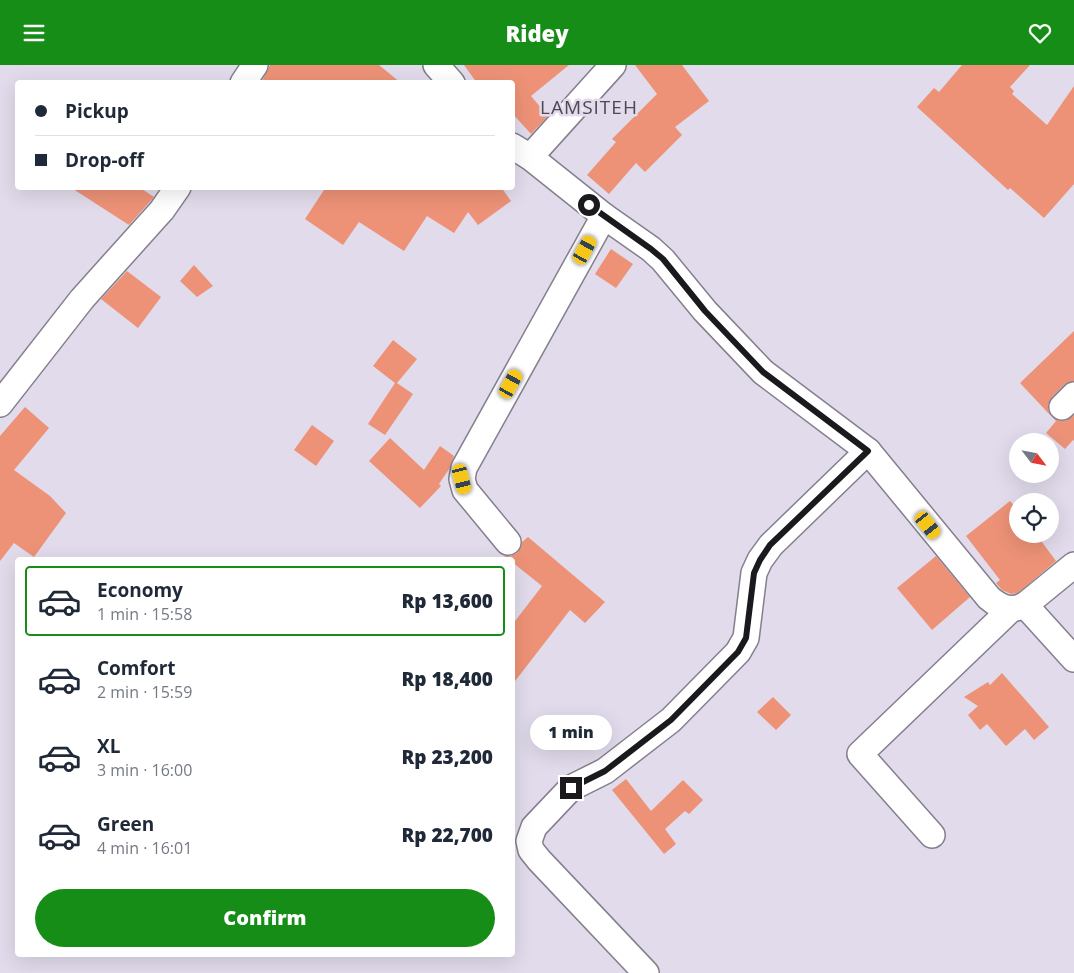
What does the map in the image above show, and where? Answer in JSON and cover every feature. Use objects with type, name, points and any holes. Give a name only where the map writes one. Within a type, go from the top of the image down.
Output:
[{"type":"street","points":[[245,80],[255,65]]},
{"type":"street","points":[[436,65],[449,80]]},
{"type":"street","points":[[613,65],[521,151],[663,259],[705,311],[763,372],[868,451],[989,598],[996,604],[1017,607],[1074,659]]},
{"type":"street","points":[[0,404],[82,299],[162,210],[176,190]]},
{"type":"street","points":[[508,542],[465,490],[462,479],[464,468],[604,216]]},
{"type":"street","points":[[646,973],[531,850],[529,841],[534,827],[571,788],[605,771],[671,720],[738,652],[746,638],[754,573],[760,560],[770,545],[868,451]]},
{"type":"street","points":[[932,835],[860,754],[1017,607],[1074,565]]},
{"type":"building","points":[[270,65],[379,65],[397,80],[262,80]]},
{"type":"building","points":[[464,65],[569,65],[531,96],[548,116],[531,134],[515,116],[515,80],[475,80]]},
{"type":"building","points":[[635,65],[682,65],[709,101],[675,127],[682,135],[645,172],[636,163],[609,194],[587,175],[616,142],[612,139],[657,94]]},
{"type":"building","points":[[962,65],[1030,65],[1010,87],[1014,91],[1012,94],[1047,125],[1074,86],[1074,184],[1044,218],[1010,188],[1008,190],[917,107],[934,88],[939,92]]},
{"type":"building","points":[[75,190],[144,190],[154,197],[129,225]]},
{"type":"building","points":[[324,190],[503,190],[511,201],[478,225],[468,212],[454,233],[427,216],[404,251],[359,222],[343,245],[305,219]]},
{"type":"building","points":[[611,249],[633,264],[616,288],[595,274]]},
{"type":"building","points":[[194,265],[213,286],[197,297],[180,281]]},
{"type":"building","points":[[127,271],[161,297],[138,328],[101,299]]},
{"type":"building","points":[[1074,331],[1074,381],[1064,385],[1052,397],[1048,404],[1051,416],[1020,383]]},
{"type":"building","points":[[393,340],[417,359],[397,383],[413,394],[385,435],[368,424],[395,383],[373,366]]},
{"type":"building","points":[[25,407],[49,428],[14,470],[50,496],[66,513],[34,557],[14,543],[0,561],[0,436]]},
{"type":"building","points":[[1074,415],[1074,441],[1065,449],[1059,444],[1059,433],[1046,433],[1056,421],[1053,418],[1065,421]]},
{"type":"building","points":[[312,425],[334,441],[316,466],[294,450]]},
{"type":"building","points":[[390,438],[424,470],[440,446],[454,456],[449,469],[439,484],[441,486],[420,508],[369,461]]},
{"type":"building","points":[[1009,502],[1009,543],[1043,543],[1056,561],[1018,593],[1011,594],[1002,590],[996,583],[1000,580],[966,536]]},
{"type":"building","points":[[528,537],[605,602],[585,623],[570,610],[515,681],[515,621],[542,586],[515,564],[515,557],[504,556],[511,556],[517,553],[522,542]]},
{"type":"building","points":[[936,556],[970,597],[932,630],[897,588]]},
{"type":"building","points":[[1002,673],[1049,727],[1034,740],[1025,729],[1006,746],[987,724],[980,730],[968,715],[978,706],[964,697],[988,682],[990,685]]},
{"type":"building","points":[[773,697],[791,715],[776,730],[757,712]]},
{"type":"building","points":[[626,779],[651,811],[683,780],[703,800],[689,814],[685,811],[665,829],[676,844],[664,854],[612,790]]},
{"type":"district","name":"LAMSITEH","points":[[589,107]]},
{"type":"route","points":[[571,788],[605,771],[671,720],[738,652],[746,638],[754,573],[760,560],[770,545],[868,451],[763,372],[705,311],[663,259],[589,205]]}]
